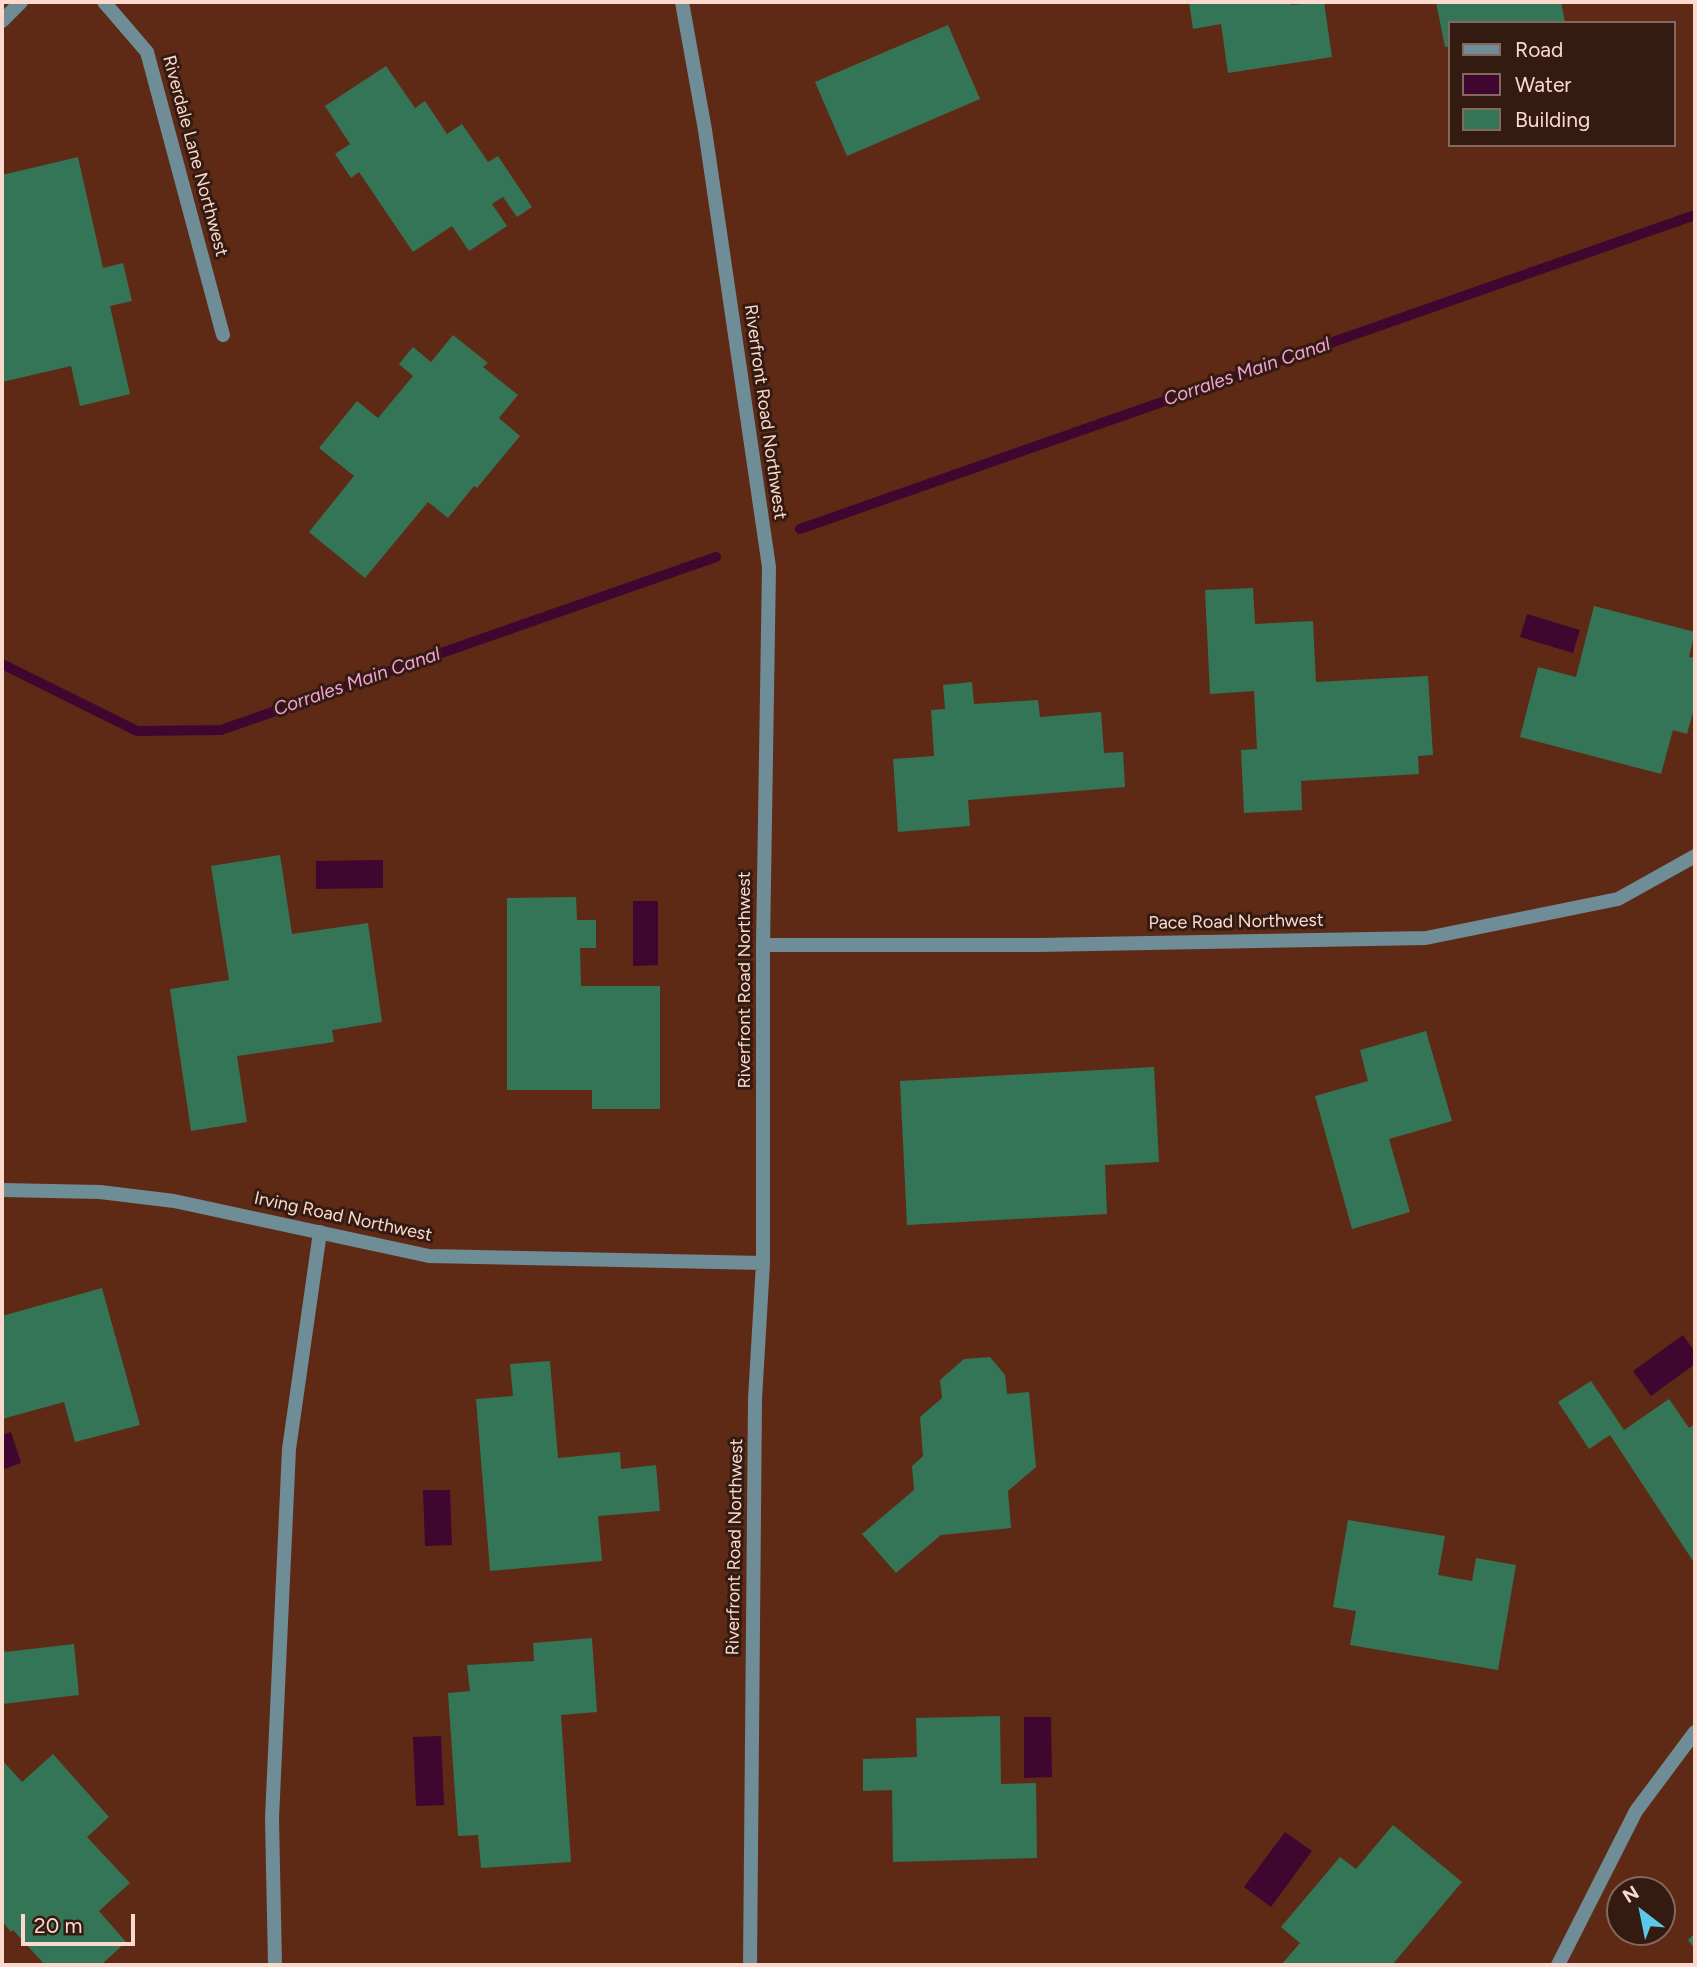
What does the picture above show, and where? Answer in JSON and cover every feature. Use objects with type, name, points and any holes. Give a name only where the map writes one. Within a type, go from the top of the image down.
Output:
[{"type":"street","points":[[2,21],[21,2]]},
{"type":"street","name":"Riverdale Lane Northwest","points":[[104,2],[147,52],[223,335]]},
{"type":"street","name":"Riverfront Road Northwest","points":[[682,2],[705,130],[769,567],[762,945],[763,1263],[755,1399],[750,1965]]},
{"type":"street","name":"Pace Road Northwest","points":[[762,945],[1037,945],[1426,938],[1618,899],[1695,856]]},
{"type":"street","name":"Irving Road Northwest","points":[[2,1189],[100,1192],[174,1201],[429,1256],[763,1263]]},
{"type":"street","points":[[275,1965],[272,1818],[289,1449],[320,1232]]},
{"type":"street","points":[[1558,1965],[1636,1811],[1695,1732]]},
{"type":"water","points":[[1527,614],[1580,630],[1573,653],[1520,637]]},
{"type":"water","points":[[383,860],[383,888],[316,889],[316,861]]},
{"type":"water","points":[[633,901],[658,901],[658,965],[633,966]]},
{"type":"water","points":[[1683,1335],[1695,1352],[1695,1364],[1651,1396],[1633,1371]]},
{"type":"water","points":[[11,1432],[21,1463],[2,1470],[2,1435]]},
{"type":"water","points":[[423,1490],[450,1490],[452,1545],[425,1546]]},
{"type":"water","points":[[1024,1717],[1051,1717],[1052,1777],[1024,1778]]},
{"type":"water","points":[[441,1736],[444,1805],[416,1806],[413,1737]]},
{"type":"water","points":[[1285,1832],[1312,1851],[1271,1907],[1244,1887]]},
{"type":"building","points":[[1189,2],[1290,2],[1291,5],[1324,2],[1332,57],[1228,73],[1221,24],[1193,29]]},
{"type":"building","points":[[1436,2],[1561,2],[1565,21],[1448,21],[1448,46],[1445,47]]},
{"type":"building","points":[[948,25],[980,99],[847,156],[815,82]]},
{"type":"building","points":[[386,66],[415,108],[425,101],[447,134],[462,124],[488,162],[498,156],[532,207],[517,217],[503,197],[492,204],[507,226],[469,251],[452,226],[413,252],[359,172],[351,178],[335,154],[350,144],[325,106]]},
{"type":"building","points":[[78,157],[103,268],[123,263],[132,301],[110,306],[130,394],[80,406],[71,366],[2,382],[2,175]]},
{"type":"building","points":[[453,335],[488,363],[483,367],[518,395],[499,418],[520,436],[448,518],[428,502],[365,578],[309,532],[354,476],[319,448],[357,401],[378,418],[413,376],[399,364],[413,347],[431,362]]},
{"type":"building","points":[[1253,588],[1255,624],[1313,621],[1316,682],[1428,676],[1433,755],[1418,756],[1419,774],[1301,781],[1302,810],[1244,813],[1241,750],[1257,749],[1254,691],[1210,694],[1205,590]]},
{"type":"building","points":[[1594,606],[1695,632],[1689,657],[1695,658],[1695,705],[1687,734],[1673,730],[1661,774],[1520,737],[1538,667],[1576,677]]},
{"type":"building","points":[[972,682],[974,704],[1038,700],[1040,717],[1101,712],[1104,753],[1123,752],[1125,787],[968,800],[970,826],[898,832],[893,759],[934,756],[931,710],[945,709],[943,685]]},
{"type":"building","points":[[280,855],[292,934],[368,923],[382,1022],[332,1030],[334,1042],[237,1056],[247,1122],[191,1131],[170,989],[229,980],[211,866]]},
{"type":"building","points":[[576,897],[577,920],[596,920],[596,948],[580,948],[581,986],[660,986],[660,1109],[592,1109],[592,1090],[507,1090],[507,898]]},
{"type":"building","points":[[1426,1031],[1452,1121],[1389,1139],[1410,1212],[1352,1229],[1315,1096],[1368,1081],[1360,1050]]},
{"type":"building","points":[[1154,1067],[1159,1162],[1105,1165],[1107,1214],[907,1225],[900,1081]]},
{"type":"building","points":[[102,1288],[140,1425],[75,1442],[64,1402],[2,1419],[2,1316]]},
{"type":"building","points":[[990,1357],[1005,1375],[1007,1394],[1029,1392],[1036,1467],[1008,1491],[1011,1528],[941,1535],[896,1573],[862,1534],[914,1490],[912,1466],[923,1456],[920,1417],[942,1398],[940,1380],[964,1359]]},
{"type":"building","points":[[550,1361],[558,1458],[620,1452],[621,1469],[656,1465],[660,1511],[598,1516],[602,1561],[490,1571],[476,1399],[513,1396],[510,1364]]},
{"type":"building","points":[[1591,1381],[1624,1430],[1669,1399],[1689,1428],[1695,1424],[1695,1564],[1610,1435],[1589,1449],[1558,1402]]},
{"type":"building","points":[[1348,1520],[1445,1536],[1438,1575],[1472,1581],[1476,1558],[1516,1565],[1498,1670],[1350,1645],[1356,1611],[1333,1607]]},
{"type":"building","points":[[592,1638],[597,1712],[561,1715],[571,1862],[481,1868],[478,1835],[458,1836],[448,1693],[470,1691],[467,1665],[534,1661],[533,1643]]},
{"type":"building","points":[[2,1642],[5,1652],[74,1644],[79,1695],[2,1704]]},
{"type":"building","points":[[1000,1716],[1001,1784],[1036,1783],[1037,1858],[893,1862],[892,1790],[863,1791],[863,1759],[917,1757],[916,1718]]},
{"type":"building","points":[[53,1754],[109,1817],[87,1837],[130,1883],[99,1911],[126,1942],[101,1965],[45,1965],[2,1921],[2,1760],[22,1782]]},
{"type":"building","points":[[1393,1825],[1462,1882],[1392,1965],[1281,1965],[1300,1943],[1281,1927],[1340,1857],[1356,1869]]},
{"type":"building","points":[[1695,1933],[1695,1949],[1688,1940]]},
{"type":"waterway","name":"Corrales Main Canal","points":[[800,529],[1695,215]]},
{"type":"waterway","name":"Corrales Main Canal","points":[[2,664],[137,731],[221,730],[716,557]]}]
